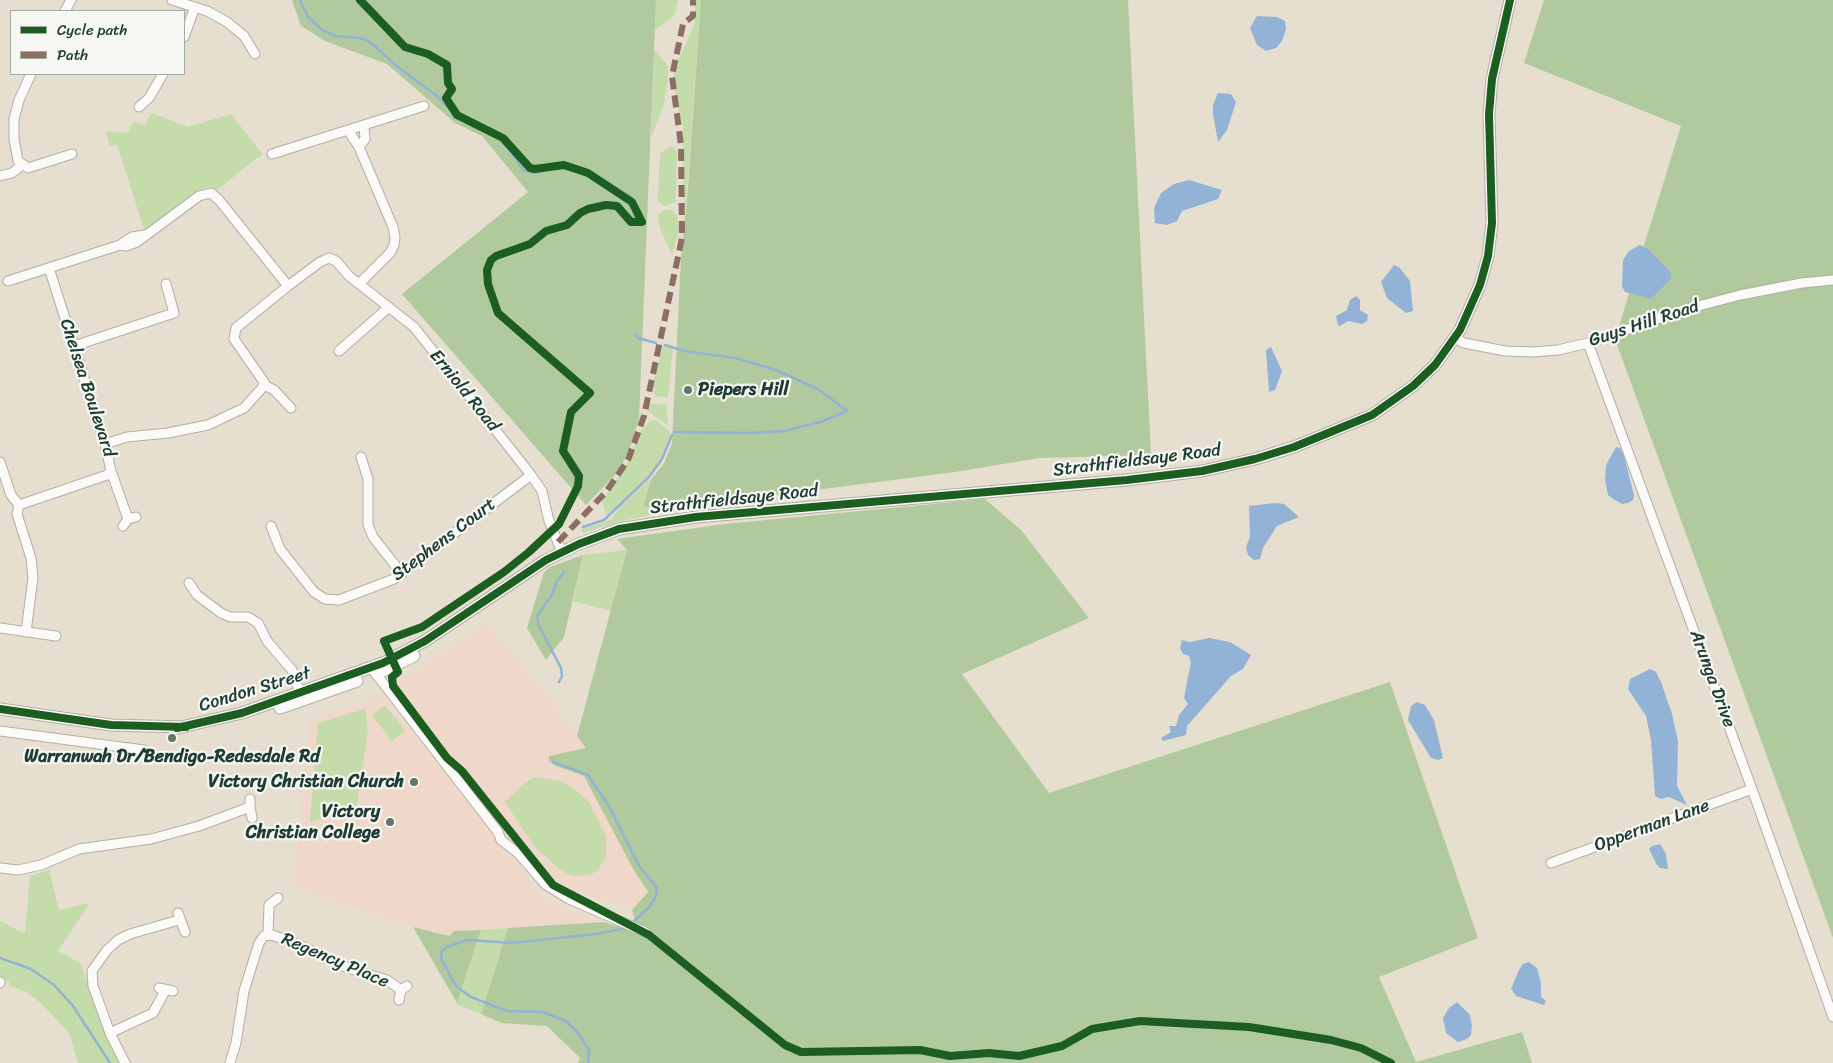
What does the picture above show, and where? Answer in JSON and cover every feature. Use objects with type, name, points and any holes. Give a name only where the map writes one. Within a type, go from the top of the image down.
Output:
[{"type":"main road","name":"Strathfieldsaye Road","points":[[562,552],[604,533],[664,521],[1156,477],[1233,465],[1294,447],[1372,415],[1413,386],[1435,365],[1455,338],[1476,297],[1488,256],[1492,223],[1491,96],[1495,58],[1510,0]]},
{"type":"main road","name":"Condon Street","points":[[0,709],[111,726],[177,728],[218,726],[256,716],[373,671],[425,641],[562,552]]},
{"type":"main road","name":"Condon Street","points":[[177,728],[226,718],[373,671]]},
{"type":"street","points":[[172,0],[217,16],[248,40],[255,54]]},
{"type":"street","points":[[185,34],[195,7]]},
{"type":"street","points":[[31,75],[19,100],[14,119],[16,154],[22,165],[31,167],[72,154]]},
{"type":"street","points":[[139,107],[149,98],[162,75]]},
{"type":"street","points":[[272,154],[424,106]]},
{"type":"street","points":[[359,147],[365,138],[364,126]]},
{"type":"street","points":[[348,130],[359,147],[392,226],[395,242],[390,253],[359,284]]},
{"type":"street","points":[[0,176],[17,170],[22,165]]},
{"type":"street","points":[[8,280],[120,245],[133,244],[145,234],[159,228],[199,196],[211,193],[220,200],[288,286],[234,332],[234,339],[262,375],[264,384],[274,390],[292,409]]},
{"type":"street","name":"Erniold Road","points":[[288,286],[320,262],[329,258],[336,261],[359,284],[418,332],[542,491],[549,521],[562,552]]},
{"type":"street","name":"Chelsea Boulevard","points":[[19,505],[111,471],[105,444],[48,268]]},
{"type":"street","name":"Guys Hill Road","points":[[1455,338],[1478,347],[1520,353],[1558,350],[1588,343],[1683,310],[1740,295],[1802,283],[1833,280]]},
{"type":"street","points":[[74,346],[174,313],[166,284]]},
{"type":"street","points":[[339,351],[389,307]]},
{"type":"street","name":"Arunga Drive","points":[[1588,343],[1752,789],[1833,1017]]},
{"type":"street","points":[[105,444],[126,437],[168,434],[208,424],[234,412],[246,396],[253,395],[264,384]]},
{"type":"street","points":[[361,457],[367,474],[368,525],[373,537],[402,574]]},
{"type":"street","points":[[0,462],[11,495],[19,505],[17,514],[30,558],[33,578],[26,632]]},
{"type":"street","points":[[111,471],[129,520]]},
{"type":"street","name":"Stephens Court","points":[[271,526],[280,549],[314,592],[325,599],[339,600],[388,582],[402,574],[531,475]]},
{"type":"street","points":[[189,583],[197,596],[224,614],[233,617],[248,617],[258,623],[266,642],[292,670],[300,693]]},
{"type":"street","points":[[0,628],[56,636]]},
{"type":"street","points":[[373,671],[498,832],[501,840],[518,853],[546,885],[569,899],[645,932]]},
{"type":"street","points":[[0,731],[144,750]]},
{"type":"street","name":"Opperman Lane","points":[[1551,863],[1752,789]]},
{"type":"street","points":[[0,868],[18,870],[42,865],[89,846],[151,839],[199,826],[250,803],[252,818]]},
{"type":"street","name":"Regency Place","points":[[268,935],[268,907],[271,902],[278,898]]},
{"type":"street","points":[[125,1063],[110,1033],[92,980],[92,971],[111,945],[123,937],[179,916],[185,932]]},
{"type":"street","name":"Regency Place","points":[[268,935],[302,946],[342,966],[387,980],[404,988],[400,1000]]},
{"type":"street","name":"Regency Place","points":[[230,1063],[236,1043],[246,985],[260,941],[268,935]]},
{"type":"street","points":[[110,1033],[153,1013],[165,990]]},
{"type":"shaded area","points":[[489,623],[587,748],[550,756],[556,766],[584,776],[632,867],[648,893],[632,910],[556,884],[508,821],[504,822],[464,771],[456,765],[394,684],[396,679],[422,668]]},
{"type":"shaded area","name":"Victory Christian College","points":[[376,697],[384,698],[544,900],[599,922],[455,931],[449,936],[413,927],[294,887],[309,721]]},
{"type":"green space","points":[[292,0],[656,0],[639,419],[628,454],[614,476],[586,505],[402,294],[528,192],[482,136],[455,123],[387,64],[325,41],[301,26]]},
{"type":"green space","points":[[656,0],[678,0],[674,16],[655,30]]},
{"type":"green space","points":[[695,0],[701,0],[684,229],[683,125],[676,102],[674,69],[694,26]]},
{"type":"green space","points":[[701,0],[1128,0],[1151,455],[1039,458],[955,472],[700,505],[670,511],[643,506],[652,478],[663,465],[672,444],[681,257],[687,201]]},
{"type":"green space","points":[[1544,0],[1833,0],[1833,938],[1615,339],[1681,126],[1524,63]]},
{"type":"green space","points":[[654,49],[668,66],[668,78],[664,104],[651,138]]},
{"type":"green space","points":[[151,113],[188,127],[231,114],[263,155],[217,190],[207,187],[196,191],[155,224],[144,229],[117,145],[110,146],[105,131],[127,133],[134,121],[145,126]]},
{"type":"green space","points":[[670,147],[674,147],[677,152],[676,202],[665,206],[658,202],[659,170],[661,153]]},
{"type":"green space","points":[[664,210],[672,210],[677,215],[679,229],[672,255],[659,226],[658,215]]},
{"type":"green space","points":[[663,346],[673,348],[668,397],[655,396],[653,383]]},
{"type":"green space","points":[[650,404],[666,404],[668,422],[666,424],[647,409]]},
{"type":"green space","points":[[651,420],[656,420],[671,433],[661,459],[649,475],[608,515],[605,512],[602,501],[628,462],[640,432]]},
{"type":"green space","points":[[652,478],[643,506],[670,511],[622,521],[582,533],[582,529],[611,520],[620,507]]},
{"type":"green space","points":[[985,499],[1021,530],[1089,618],[962,674],[1049,793],[1390,682],[1478,938],[1379,977],[1416,1062],[1522,1032],[1532,1063],[578,1063],[580,1058],[547,1026],[501,1023],[481,1014],[508,928],[603,922],[630,930],[638,930],[632,910],[648,892],[632,867],[584,776],[556,766],[549,761],[549,756],[586,748],[577,736],[627,550],[617,539],[725,524]]},
{"type":"green space","points":[[627,550],[611,611],[573,601],[583,555]]},
{"type":"green space","points":[[583,555],[564,637],[546,660],[527,628],[544,572],[550,567]]},
{"type":"green space","points":[[385,705],[405,731],[392,741],[372,715]]},
{"type":"green space","points":[[365,709],[368,730],[356,810],[310,822],[318,723]]},
{"type":"green space","points":[[535,777],[560,781],[572,787],[589,802],[606,836],[606,856],[598,870],[590,875],[572,876],[559,869],[535,847],[505,802],[526,782]]},
{"type":"green space","points":[[49,870],[59,910],[90,903],[58,951],[80,963],[109,1042],[120,1063],[78,1063],[69,1033],[40,1002],[25,991],[9,986],[9,981],[0,977],[0,921],[25,934],[30,876]]},
{"type":"green space","points":[[413,927],[449,936],[454,931],[481,930],[457,1003]]},
{"type":"green space","points":[[508,928],[481,1014],[457,1004],[481,930]]},
{"type":"water","points":[[1257,16],[1277,17],[1285,21],[1286,29],[1282,41],[1276,48],[1266,51],[1257,45],[1250,28]]},
{"type":"water","points":[[1218,93],[1231,94],[1236,102],[1227,130],[1218,142],[1213,105]]},
{"type":"water","points":[[1189,180],[1222,190],[1218,199],[1182,211],[1177,221],[1167,225],[1155,223],[1154,208],[1161,193],[1174,184]]},
{"type":"water","points":[[1640,245],[1648,249],[1672,274],[1670,280],[1651,299],[1625,292],[1622,286],[1623,260],[1629,251]]},
{"type":"water","points":[[1394,265],[1399,267],[1410,281],[1413,311],[1406,313],[1387,298],[1381,282]]},
{"type":"water","points":[[1356,296],[1360,300],[1360,310],[1368,315],[1367,321],[1362,324],[1348,321],[1340,326],[1338,325],[1336,316],[1347,310],[1350,300]]},
{"type":"water","points":[[1271,347],[1282,371],[1275,390],[1269,392],[1266,350]]},
{"type":"water","points":[[1616,447],[1620,448],[1624,456],[1634,495],[1633,500],[1622,504],[1608,495],[1605,480],[1606,465]]},
{"type":"water","points":[[1275,503],[1284,504],[1299,517],[1277,526],[1263,548],[1260,559],[1254,560],[1248,555],[1246,547],[1250,537],[1249,506]]},
{"type":"water","points":[[1209,638],[1230,642],[1251,655],[1243,669],[1231,676],[1187,726],[1186,735],[1163,741],[1161,738],[1171,732],[1169,726],[1176,726],[1179,715],[1188,704],[1184,698],[1191,662],[1189,656],[1183,654],[1180,648],[1182,640],[1190,642]]},
{"type":"water","points":[[1650,669],[1656,672],[1661,682],[1672,714],[1678,741],[1677,786],[1687,805],[1669,797],[1661,799],[1655,796],[1651,740],[1646,716],[1628,689],[1630,679]]},
{"type":"water","points":[[1417,702],[1425,705],[1434,720],[1443,758],[1438,760],[1431,758],[1408,720],[1411,706]]},
{"type":"water","points":[[1660,844],[1666,854],[1668,869],[1660,868],[1657,865],[1649,849]]},
{"type":"water","points":[[1529,962],[1537,968],[1541,983],[1541,997],[1546,1001],[1544,1005],[1516,996],[1511,989],[1523,964]]},
{"type":"water","points":[[1457,1002],[1470,1015],[1472,1026],[1471,1035],[1467,1039],[1458,1042],[1446,1033],[1443,1018],[1449,1008]]},
{"type":"waterway","points":[[300,0],[308,17],[322,30],[336,36],[369,41],[399,68],[436,95],[458,118],[502,140],[524,171],[534,173],[559,167],[583,173],[627,202],[633,209],[635,225]]},
{"type":"waterway","points":[[635,334],[638,338],[656,343]]},
{"type":"waterway","points":[[665,345],[684,351],[735,358],[776,370],[818,389],[847,411],[823,421],[785,431],[749,433],[674,432]]},
{"type":"waterway","points":[[583,527],[604,520],[649,477],[662,459],[672,435]]},
{"type":"waterway","points":[[559,682],[562,676],[561,668],[539,626],[537,616],[552,595],[557,581],[564,572]]},
{"type":"waterway","points":[[553,762],[588,775],[610,808],[639,866],[657,888],[656,896],[650,906],[632,923]]},
{"type":"waterway","points":[[588,1063],[589,1050],[578,1033],[566,1021],[543,1012],[507,1011],[471,997],[457,987],[442,961],[441,953],[446,947],[468,940],[511,943],[596,934],[626,928]]},
{"type":"waterway","points":[[0,958],[31,969],[54,985],[73,1006],[110,1063]]},
{"type":"marked path","points":[[558,542],[606,492],[628,460],[644,416],[682,238],[681,145],[672,76],[683,24],[693,16],[693,0]]},
{"type":"cycle path","points":[[360,0],[405,47],[428,54],[447,65],[448,83],[452,89],[446,98],[457,115],[503,138],[530,168],[564,165],[588,173],[632,202],[642,222],[631,222],[617,206],[606,205],[588,209],[580,213],[567,225],[546,231],[530,244],[496,256],[491,260],[487,270],[488,284],[498,313],[590,393],[571,412],[563,451],[579,476],[578,486],[559,524],[504,572],[422,627],[384,641],[398,672],[392,677],[393,686],[447,758],[462,771],[553,885],[649,935],[785,1045],[801,1052],[920,1050],[950,1056],[989,1053],[1019,1056],[1062,1046],[1092,1029],[1140,1021],[1249,1027],[1331,1040],[1361,1048],[1391,1063]]},
{"type":"cycle path","points":[[177,728],[242,713],[383,663],[425,641],[546,560],[579,544],[619,529],[696,517],[1127,480],[1202,471],[1255,459],[1294,447],[1372,415],[1413,386],[1435,365],[1460,330],[1480,285],[1488,256],[1492,223],[1489,114],[1492,79],[1510,0]]},
{"type":"cycle path","points":[[0,709],[111,725],[186,727]]},
{"type":"place","name":"Piepers Hill","points":[[688,390]]},
{"type":"place","name":"Warranwah Dr/Bendigo-Redesdale Rd","points":[[172,738]]},
{"type":"place","name":"Victory Christian Church","points":[[414,782]]},
{"type":"place","name":"Victory Christian College","points":[[390,822]]}]
